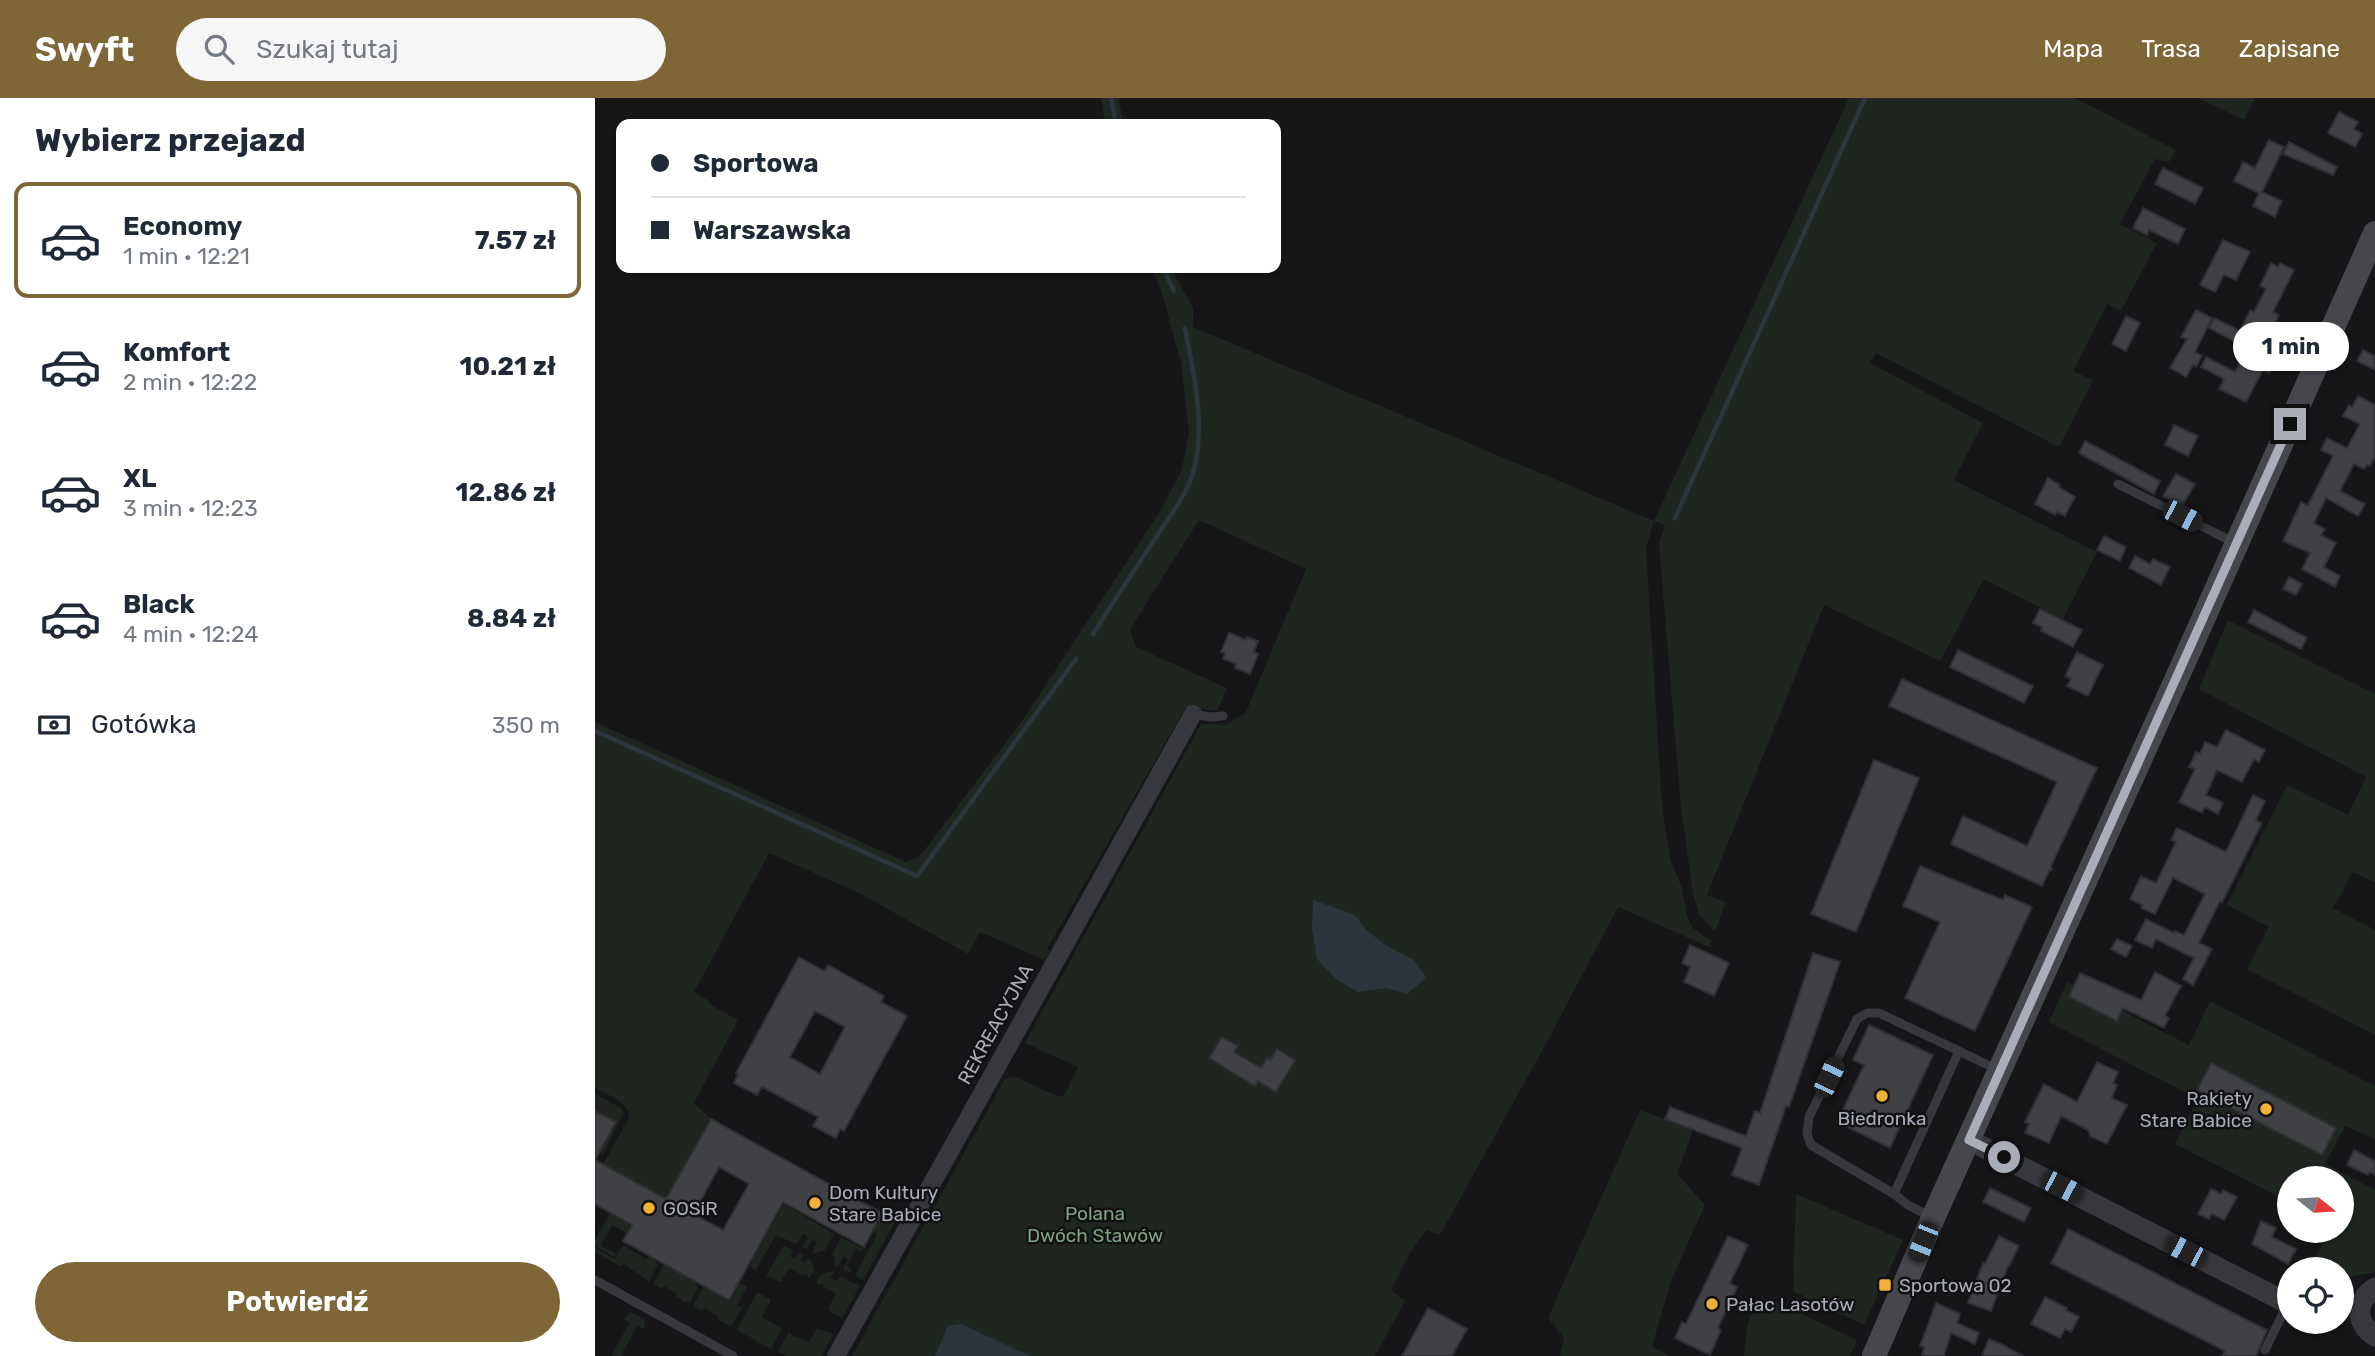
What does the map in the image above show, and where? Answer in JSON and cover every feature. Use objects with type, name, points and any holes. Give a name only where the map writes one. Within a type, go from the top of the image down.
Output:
[{"type":"main road","points":[[1874,1356],[1933,1218],[2375,233]]},
{"type":"street","name":"REKREACYJNA","points":[[836,1356],[1193,714]]},
{"type":"street","points":[[1969,1140],[2277,1297]]},
{"type":"street","points":[[2354,1310],[2375,1288]]},
{"type":"street","points":[[2354,1317],[2375,1336]]},
{"type":"lane","points":[[2118,484],[2237,544]]},
{"type":"lane","points":[[1193,714],[1223,716]]},
{"type":"lane","points":[[1933,1218],[1907,1205],[1894,1194],[1811,1145],[1807,1134],[1809,1117],[1857,1019],[1867,1013],[1879,1013],[1999,1071]]},
{"type":"lane","points":[[1894,1194],[1959,1051]]},
{"type":"lane","points":[[595,1280],[733,1356]]},
{"type":"lane","points":[[2265,1350],[2277,1325]]},
{"type":"green space","points":[[1101,98],[1118,98],[1123,119],[1104,119]]},
{"type":"green space","points":[[1849,98],[2075,98],[2176,150],[2169,162],[2155,159],[2120,224],[2157,243],[2121,311],[2107,304],[2073,371],[2093,380],[2059,447],[1876,353],[1870,363],[1983,423],[1954,480],[2097,552],[2063,619],[1984,579],[1940,661],[1824,605],[1707,895],[1726,902],[1715,931],[1700,916],[1693,894],[1681,808],[1659,544],[1665,525],[1654,521]]},
{"type":"green space","points":[[2198,98],[2255,98],[2244,120]]},
{"type":"green space","name":"Polana Dwóch Stawów","points":[[1154,273],[1174,273],[1193,308],[1193,327],[1654,521],[1646,549],[1662,806],[1671,861],[1682,888],[1687,916],[1693,928],[1711,941],[1709,947],[1618,907],[1440,1235],[1426,1230],[1407,1258],[1391,1290],[1405,1301],[1375,1356],[852,1356],[1005,1079],[1016,1077],[1059,1097],[1065,1094],[1078,1067],[1025,1043],[1201,724],[1226,725],[1246,712],[1306,569],[1199,520],[1130,629],[1136,647],[1227,688],[1217,711],[1186,707],[1047,949],[1050,952],[1045,960],[980,932],[968,954],[857,892],[769,853],[694,992],[738,1020],[694,1103],[711,1119],[666,1199],[603,1165],[629,1117],[628,1111],[621,1103],[595,1088],[595,722],[906,862],[920,856],[1022,721],[1160,511],[1181,472],[1189,433],[1181,363]]},
{"type":"green space","points":[[2228,620],[2375,694],[2375,882],[2353,872],[2333,908],[2375,930],[2375,1035],[2247,969],[2269,927],[2227,905],[2287,785],[2348,815],[2366,777],[2199,689]]},
{"type":"green space","points":[[2067,982],[2189,1045],[2210,1001],[2375,1086],[2375,1139],[2345,1126],[2325,1164],[2329,1166],[2277,1166],[2277,1196],[2175,1144],[2198,1099],[2049,1022]]},
{"type":"green space","points":[[595,1094],[621,1108],[624,1113],[603,1154],[599,1152],[615,1122],[595,1111]]},
{"type":"green space","points":[[1640,1110],[1693,1130],[1677,1174],[1705,1205],[1671,1281],[1652,1346],[1668,1356],[1560,1356],[1564,1338],[1548,1318]]},
{"type":"green space","points":[[2354,1179],[2375,1190],[2375,1272],[2354,1276],[2354,1257],[2316,1257],[2323,1243],[2354,1243]]},
{"type":"green space","points":[[1796,1194],[1903,1240],[1864,1325],[1793,1291]]},
{"type":"green space","points":[[784,1204],[834,1234],[825,1250],[814,1253],[812,1252],[817,1242],[812,1239],[807,1249],[802,1247],[808,1237],[803,1234],[796,1244],[776,1235],[756,1270],[749,1266]]},
{"type":"green space","points":[[610,1213],[630,1225],[626,1233],[612,1225],[601,1246],[616,1254],[614,1257],[595,1246],[595,1240]]},
{"type":"green space","points":[[882,1213],[896,1220],[863,1280],[855,1276],[877,1234],[873,1231]]},
{"type":"green space","points":[[841,1238],[863,1248],[861,1252],[856,1249],[847,1266],[852,1269],[850,1273],[843,1270],[848,1259],[844,1256],[837,1267],[832,1254]]},
{"type":"green space","points":[[623,1245],[646,1259],[649,1256],[656,1260],[658,1265],[649,1282],[624,1264],[620,1266],[595,1252],[595,1248],[615,1259]]},
{"type":"green space","points":[[784,1245],[793,1250],[790,1255],[795,1258],[799,1253],[803,1255],[800,1261],[805,1263],[808,1258],[811,1260],[814,1271],[809,1279],[806,1274],[804,1276],[789,1268],[781,1282],[766,1276]]},
{"type":"green space","points":[[664,1264],[696,1282],[698,1287],[689,1304],[687,1300],[685,1302],[676,1296],[677,1294],[664,1286],[662,1289],[654,1282]]},
{"type":"green space","points":[[834,1272],[831,1278],[837,1281],[840,1276],[860,1286],[842,1318],[828,1308],[836,1294],[823,1286],[823,1283],[816,1283],[821,1274]]},
{"type":"green space","points":[[740,1283],[747,1287],[737,1305],[742,1308],[731,1327],[704,1308],[702,1311],[693,1306],[703,1287],[730,1301]]},
{"type":"green space","points":[[757,1292],[770,1299],[762,1317],[782,1329],[771,1349],[737,1330]]},
{"type":"green space","points":[[1774,1301],[1857,1340],[1850,1356],[1744,1356],[1753,1311],[1762,1302]]},
{"type":"green space","points":[[630,1312],[644,1319],[645,1326],[643,1329],[637,1326],[621,1356],[611,1356],[630,1322],[624,1319]]},
{"type":"green space","points":[[817,1328],[833,1334],[821,1356],[784,1356],[785,1354],[778,1352],[789,1332],[809,1343]]},
{"type":"shaded area","points":[[1313,900],[1355,915],[1366,930],[1387,946],[1414,960],[1426,978],[1407,994],[1387,988],[1358,992],[1336,979],[1317,959],[1312,928]]},
{"type":"shaded area","points":[[961,1324],[1030,1356],[935,1356],[948,1326]]},
{"type":"building","points":[[2339,112],[2358,122],[2354,129],[2362,134],[2355,147],[2328,133]]},
{"type":"building","points":[[2269,140],[2284,147],[2262,192],[2282,201],[2275,217],[2253,206],[2259,193],[2234,181],[2243,162],[2255,168]]},
{"type":"building","points":[[2289,142],[2337,167],[2333,175],[2283,154]]},
{"type":"building","points":[[2163,168],[2203,188],[2195,204],[2155,184]]},
{"type":"building","points":[[2143,208],[2185,229],[2178,244],[2149,230],[2147,235],[2133,228]]},
{"type":"building","points":[[2223,240],[2250,252],[2236,280],[2224,275],[2215,292],[2200,285]]},
{"type":"building","points":[[2271,263],[2278,267],[2280,263],[2294,270],[2273,312],[2279,315],[2265,343],[2281,351],[2269,373],[2263,370],[2246,402],[2219,389],[2224,379],[2201,367],[2206,357],[2235,372],[2247,348],[2209,328],[2214,318],[2240,331],[2250,310],[2254,312],[2266,289],[2260,286]]},
{"type":"building","points":[[2196,310],[2212,318],[2195,352],[2202,356],[2186,377],[2170,368],[2187,339],[2181,337]]},
{"type":"building","points":[[2126,316],[2140,323],[2126,351],[2112,344]]},
{"type":"building","points":[[2363,350],[2375,356],[2375,370],[2357,361]]},
{"type":"building","points":[[2358,396],[2375,405],[2375,457],[2370,466],[2367,465],[2364,469],[2354,464],[2340,491],[2365,504],[2358,516],[2326,498],[2314,523],[2325,529],[2321,535],[2336,543],[2324,567],[2340,576],[2335,587],[2302,569],[2310,553],[2283,541],[2301,502],[2308,505],[2333,456],[2321,450],[2327,438],[2347,448],[2360,424],[2343,416]]},
{"type":"building","points":[[2174,425],[2198,436],[2188,456],[2165,445]]},
{"type":"building","points":[[2085,441],[2160,481],[2154,494],[2079,453]]},
{"type":"building","points":[[2176,474],[2195,484],[2182,506],[2163,496]]},
{"type":"building","points":[[2048,478],[2075,497],[2065,516],[2057,512],[2055,515],[2035,504]]},
{"type":"building","points":[[2104,536],[2126,547],[2120,561],[2097,550]]},
{"type":"building","points":[[2135,556],[2150,564],[2153,559],[2170,567],[2161,585],[2129,568]]},
{"type":"building","points":[[2289,577],[2302,584],[2296,595],[2283,589]]},
{"type":"building","points":[[2040,609],[2082,630],[2073,647],[2041,631],[2042,627],[2033,623]]},
{"type":"building","points":[[2254,610],[2307,638],[2301,649],[2248,622]]},
{"type":"building","points":[[1229,633],[1246,640],[1247,637],[1258,641],[1254,652],[1258,654],[1250,674],[1223,659],[1225,653],[1221,652]]},
{"type":"building","points":[[1958,650],[2033,686],[2024,703],[1950,667]]},
{"type":"building","points":[[2077,652],[2103,665],[2088,696],[2067,686],[2071,679],[2065,676]]},
{"type":"building","points":[[1902,679],[2097,768],[2051,866],[2052,870],[2042,886],[1951,844],[1963,816],[2027,846],[2057,782],[1889,706]]},
{"type":"building","points":[[2226,730],[2265,750],[2259,762],[2254,759],[2242,782],[2217,770],[2206,795],[2223,803],[2218,814],[2205,807],[2202,813],[2179,802],[2195,769],[2189,767],[2196,752],[2200,754],[2205,742],[2217,747]]},
{"type":"building","points":[[1874,760],[1919,778],[1856,932],[1811,914]]},
{"type":"building","points":[[2253,795],[2265,801],[2256,820],[2262,823],[2199,943],[2212,949],[2193,985],[2183,979],[2194,958],[2156,939],[2152,948],[2135,940],[2146,919],[2184,935],[2205,894],[2173,878],[2155,914],[2130,899],[2141,876],[2156,883],[2176,842],[2171,840],[2177,828],[2226,852]]},
{"type":"building","points":[[1920,866],[2003,900],[2005,895],[2032,907],[1975,1031],[1905,998],[1940,922],[1903,906]]},
{"type":"building","points":[[2117,939],[2132,946],[2126,957],[2111,949]]},
{"type":"building","points":[[1690,945],[1729,963],[1714,996],[1684,982],[1690,967],[1682,963]]},
{"type":"building","points":[[1813,953],[1840,962],[1759,1185],[1732,1175],[1742,1148],[1665,1119],[1670,1107],[1746,1136],[1755,1111],[1760,1113]]},
{"type":"building","points":[[799,957],[824,971],[828,965],[884,996],[881,1002],[907,1016],[844,1131],[840,1129],[836,1138],[813,1126],[818,1117],[762,1087],[757,1095],[734,1083],[738,1074],[736,1073]],"holes":[[[815,1011],[845,1027],[820,1074],[790,1057]]]},
{"type":"building","points":[[2155,972],[2181,986],[2165,1016],[2169,1018],[2164,1028],[2123,1008],[2117,1021],[2069,997],[2080,973],[2141,1000]]},
{"type":"building","name":"Biedronka","points":[[1869,1025],[1933,1055],[1890,1148],[1837,1122],[1864,1065],[1853,1060]]},
{"type":"building","points":[[1222,1037],[1238,1046],[1234,1052],[1261,1068],[1277,1049],[1295,1060],[1276,1092],[1258,1081],[1255,1086],[1209,1058]]},
{"type":"building","points":[[2097,1062],[2118,1072],[2113,1083],[2117,1085],[2112,1098],[2127,1105],[2107,1144],[2061,1116],[2049,1143],[2025,1133],[2029,1124],[2025,1122],[2044,1084],[2077,1102]]},
{"type":"building","name":"Rakiety Stare Babice","points":[[2211,1063],[2336,1128],[2322,1155],[2197,1090]]},
{"type":"building","points":[[595,1111],[616,1122],[595,1160]]},
{"type":"building","name":"GOSiR","points":[[711,1119],[882,1213],[864,1247],[783,1202],[729,1300],[623,1241],[632,1225],[595,1204],[595,1160],[666,1199]],"holes":[[[719,1167],[749,1184],[723,1230],[693,1214]]]},
{"type":"building","points":[[2354,1150],[2375,1161],[2375,1175],[2370,1172],[2368,1175],[2354,1166],[2347,1165]]},
{"type":"building","points":[[1990,1188],[2031,1208],[2024,1222],[1983,1202]]},
{"type":"building","points":[[2211,1189],[2221,1194],[2223,1190],[2237,1197],[2224,1220],[2212,1214],[2209,1219],[2198,1214]]},
{"type":"building","points":[[2261,1221],[2276,1228],[2272,1237],[2277,1240],[2277,1243],[2284,1243],[2296,1249],[2292,1257],[2277,1258],[2252,1244]]},
{"type":"building","points":[[2068,1229],[2267,1330],[2256,1356],[2222,1356],[2225,1351],[2051,1263]]},
{"type":"building","name":"Pałac Lasotów","points":[[1728,1236],[1748,1245],[1730,1283],[1737,1287],[1718,1328],[1721,1330],[1710,1355],[1675,1338],[1682,1322],[1686,1324]]},
{"type":"building","points":[[1999,1236],[2019,1246],[2008,1266],[1991,1311],[1968,1303],[1983,1263],[1985,1264]]},
{"type":"building","points":[[2045,1297],[2079,1317],[2071,1332],[2065,1329],[2060,1338],[2031,1324]]},
{"type":"building","points":[[1936,1303],[1960,1314],[1957,1323],[1979,1333],[1975,1344],[1951,1333],[1944,1356],[1922,1356],[1924,1347],[1920,1346]]},
{"type":"building","points":[[1428,1308],[1467,1329],[1452,1356],[1402,1356]]},
{"type":"building","points":[[1989,1339],[2003,1345],[2023,1356],[1982,1356]]},
{"type":"waterway","points":[[1111,98],[1115,119]]},
{"type":"waterway","points":[[1675,518],[1865,98]]},
{"type":"waterway","points":[[1165,273],[1174,291]]},
{"type":"waterway","points":[[1093,634],[1178,504],[1192,476],[1199,440],[1199,421],[1185,328]]},
{"type":"waterway","points":[[595,731],[917,876],[1076,659]]},
{"type":"place","name":"Biedronka","points":[[1882,1096]]},
{"type":"place","name":"Rakiety Stare Babice","points":[[2266,1109]]},
{"type":"place","name":"Dom Kultury Stare Babice","points":[[815,1203]]},
{"type":"place","name":"GOSiR","points":[[649,1208]]},
{"type":"place","name":"Sportowa 02","points":[[1885,1285]]},
{"type":"place","name":"Pałac Lasotów","points":[[1712,1304]]},
{"type":"route","points":[[2004,1157],[1969,1140],[2290,424]]}]
